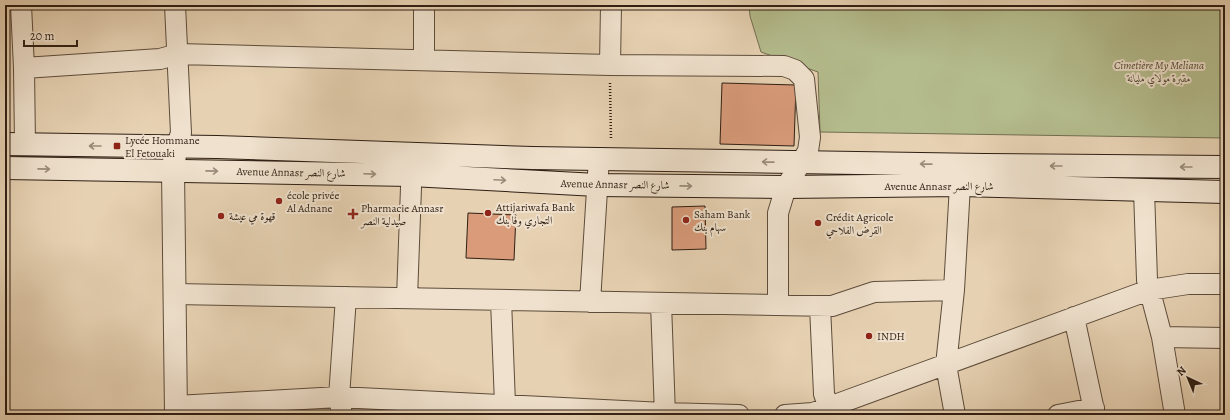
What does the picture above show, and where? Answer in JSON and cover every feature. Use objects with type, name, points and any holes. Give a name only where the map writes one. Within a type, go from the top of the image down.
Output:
[{"type":"main road","name":"Avenue Annasr شارع النصر","points":[[15,145],[176,147],[217,146],[597,185],[786,187],[960,185],[1225,192]]},
{"type":"main road","points":[[176,147],[173,170],[176,410]]},
{"type":"main road","name":"Avenue Annasr شارع النصر","points":[[5,168],[173,170],[605,159],[1225,167]]},
{"type":"street","points":[[15,145],[24,68],[21,5]]},
{"type":"street","points":[[175,5],[181,133],[176,147]]},
{"type":"street","points":[[424,5],[424,60]]},
{"type":"street","points":[[610,65],[611,5]]},
{"type":"street","points":[[24,68],[160,59],[178,54],[610,65],[784,66],[796,70],[804,79],[810,138],[808,150],[786,187],[778,213],[778,305]]},
{"type":"street","points":[[590,302],[597,185],[605,159]]},
{"type":"street","points":[[407,298],[412,165]]},
{"type":"street","points":[[955,415],[946,365],[954,290],[960,185]]},
{"type":"street","points":[[1144,190],[1149,290],[1162,337],[1175,415]]},
{"type":"street","points":[[785,415],[819,412],[1149,290],[1188,284],[1225,284]]},
{"type":"street","points":[[174,294],[832,306],[874,292],[954,290]]},
{"type":"street","points":[[341,406],[346,297]]},
{"type":"street","points":[[501,300],[506,410]]},
{"type":"street","points":[[661,303],[664,414]]},
{"type":"street","points":[[819,412],[824,394],[820,306]]},
{"type":"street","points":[[1058,415],[1094,412],[1074,317]]},
{"type":"street","points":[[1162,337],[1225,338]]},
{"type":"street","points":[[176,410],[341,406],[739,415]]},
{"type":"path","points":[[605,159],[610,65]]},
{"type":"green space","name":"Cimetière My Meliana مقبرة مولاي مليانة","points":[[749,5],[1225,5],[1225,138],[820,132],[818,72],[761,52],[750,16]]},
{"type":"building","points":[[722,83],[796,85],[794,146],[720,144]]},
{"type":"building","points":[[705,206],[706,249],[672,250],[672,207]]},
{"type":"building","points":[[468,213],[516,215],[514,260],[466,258]]},
{"type":"place","name":"Lycée Hommane El Fetouaki","points":[[117,146]]},
{"type":"place","name":"école privée Al Adnane","points":[[279,201]]},
{"type":"place","name":"Attijariwafa Bank التجاري وفا بنك","points":[[488,213]]},
{"type":"place","name":"Pharmacie Annasr صيدلية النصر","points":[[353,214]]},
{"type":"place","name":"قهوة مي عيشة","points":[[221,216]]},
{"type":"place","name":"Saham Bank سهام بنك","points":[[686,220]]},
{"type":"place","name":"Crédit Agricole القرض الفلاحي","points":[[818,223]]},
{"type":"place","name":"INDH","points":[[869,336]]}]
